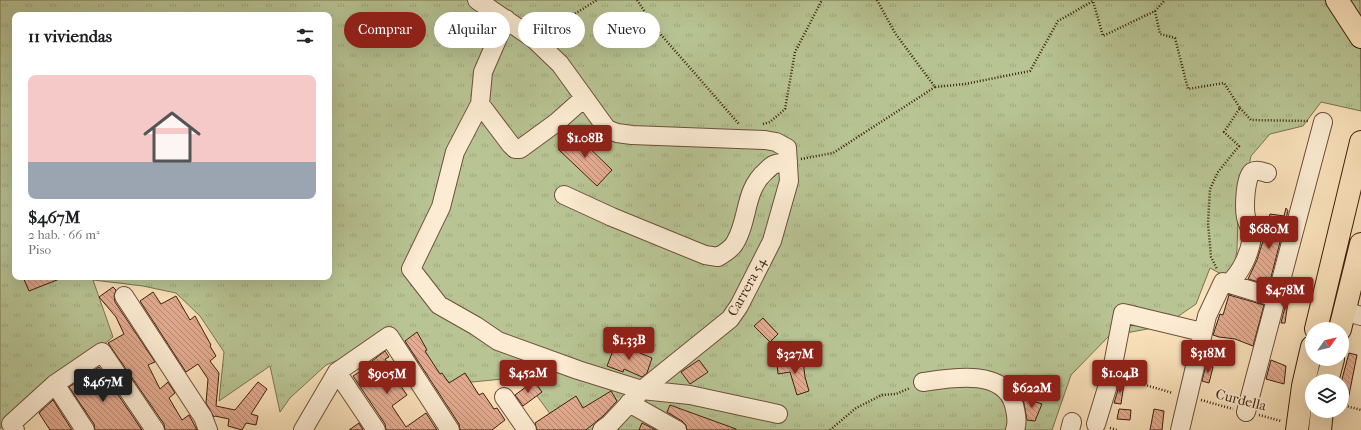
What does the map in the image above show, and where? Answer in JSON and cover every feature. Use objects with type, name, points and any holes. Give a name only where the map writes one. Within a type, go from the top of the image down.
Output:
[{"type":"main road","points":[[1337,0],[1361,37]]},
{"type":"main road","points":[[1353,0],[1361,12]]},
{"type":"main road","points":[[1318,322],[1361,142]]},
{"type":"main road","points":[[1348,319],[1361,244]]},
{"type":"main road","points":[[1297,427],[1308,366]]},
{"type":"main road","points":[[1320,430],[1321,418]]},
{"type":"street","points":[[477,0],[495,12]]},
{"type":"street","points":[[493,48],[483,72],[480,104],[455,152],[441,207],[411,268],[439,305],[476,326],[498,341],[578,370],[642,390],[690,395],[778,414]]},
{"type":"street","points":[[543,48],[560,64],[607,129],[617,133],[632,135],[765,140],[776,142],[787,148],[788,161],[772,165],[762,175],[752,190],[742,227],[736,242],[726,252],[718,257],[705,255],[612,217],[564,195]]},
{"type":"street","points":[[480,104],[511,145],[515,149],[520,149],[557,122],[584,98]]},
{"type":"street","points":[[1246,412],[1323,122]]},
{"type":"street","name":"Carrera 54","points":[[602,430],[610,424],[642,390],[730,319],[739,306],[772,241],[789,181],[788,161]]},
{"type":"street","points":[[1180,430],[1207,316],[1226,282],[1240,271],[1252,237],[1246,214],[1245,191],[1251,174],[1254,171],[1267,173]]},
{"type":"street","points":[[1226,282],[1276,298]]},
{"type":"street","points":[[124,296],[203,417],[208,430]]},
{"type":"street","points":[[1096,424],[1111,375],[1123,313],[1202,332]]},
{"type":"street","points":[[304,429],[337,372],[389,336],[450,430]]},
{"type":"street","points":[[9,427],[55,384],[102,352],[155,430]]},
{"type":"street","points":[[337,372],[376,430]]},
{"type":"street","points":[[923,382],[953,378],[972,378],[986,379],[1002,387],[1012,398],[1016,413],[1015,430]]},
{"type":"street","points":[[55,384],[85,430]]},
{"type":"street","points":[[504,397],[527,430]]},
{"type":"street","points":[[629,403],[677,430]]},
{"type":"path","points":[[578,12],[597,0]]},
{"type":"path","points":[[637,0],[656,29],[745,129]]},
{"type":"path","points":[[758,126],[770,122],[785,109],[795,52],[822,0]]},
{"type":"path","points":[[877,0],[895,33],[935,87]]},
{"type":"path","points":[[788,161],[833,154],[935,87],[965,84],[1030,71],[1058,21],[1093,1],[1103,36],[1155,11],[1164,0]]},
{"type":"path","points":[[1155,11],[1160,34],[1175,38],[1188,89],[1224,83],[1240,108],[1251,120],[1323,122]]},
{"type":"path","points":[[1226,282],[1211,257],[1208,223],[1210,189],[1218,172],[1239,146],[1224,132],[1240,108]]},
{"type":"path","name":"Curdella","points":[[1111,375],[1297,427]]},
{"type":"path","points":[[830,430],[856,408],[882,395],[896,394],[923,382]]},
{"type":"path","points":[[1349,407],[1361,410]]},
{"type":"green space","points":[[0,0],[1360,0],[1361,111],[1321,102],[1303,126],[1270,134],[1251,156],[1238,219],[1237,250],[1232,280],[1210,268],[1196,304],[1164,326],[1109,336],[1071,375],[1052,430],[562,430],[523,377],[452,384],[386,341],[326,365],[290,398],[280,412],[270,366],[219,401],[224,352],[200,316],[176,293],[143,286],[93,280],[113,337],[0,429]]},
{"type":"building","points":[[574,133],[612,170],[597,186],[558,149]]},
{"type":"building","points":[[1286,208],[1288,211],[1269,285],[1248,279],[1257,260],[1267,232],[1265,231],[1270,214],[1284,216]]},
{"type":"building","points":[[24,280],[57,280],[29,291]]},
{"type":"building","points":[[113,287],[116,290],[114,296],[115,302],[155,362],[148,365],[160,389],[168,382],[175,393],[169,398],[182,420],[189,415],[197,430],[165,430],[164,424],[108,343],[124,334],[116,317],[99,297]]},
{"type":"building","points":[[1290,287],[1285,323],[1281,323]]},
{"type":"building","points":[[153,292],[161,304],[176,296],[190,320],[195,316],[216,356],[210,361],[219,373],[216,406],[235,410],[258,382],[267,389],[251,414],[258,416],[256,425],[246,423],[242,430],[228,426],[229,419],[214,417],[206,403],[208,379],[198,364],[186,372],[140,301]]},
{"type":"building","points":[[1229,295],[1264,305],[1253,346],[1235,339],[1213,335],[1220,314],[1223,315]]},
{"type":"building","points":[[763,318],[778,334],[770,342],[754,326]]},
{"type":"building","points":[[417,332],[427,350],[425,351],[440,374],[442,373],[449,383],[465,373],[479,395],[483,393],[494,409],[497,408],[505,420],[492,430],[460,430],[459,424],[405,341]]},
{"type":"building","points":[[616,343],[652,358],[647,373],[642,377],[624,369],[623,372],[607,366]]},
{"type":"building","points":[[385,351],[389,357],[385,359],[396,374],[394,376],[407,395],[392,406],[406,427],[426,413],[437,430],[386,430],[385,424],[353,376],[373,363],[372,361]]},
{"type":"building","points":[[1349,353],[1357,355],[1349,395],[1349,374],[1343,374],[1346,366],[1349,366]]},
{"type":"building","points":[[699,360],[708,372],[690,384],[681,372]]},
{"type":"building","points":[[1271,360],[1286,366],[1284,384],[1266,379]]},
{"type":"building","points":[[803,361],[809,391],[797,395],[790,372],[778,374],[777,364]]},
{"type":"building","points":[[1206,365],[1213,367],[1209,383],[1202,381]]},
{"type":"building","points":[[99,367],[142,430],[95,430],[94,424],[69,387]]},
{"type":"building","points":[[534,381],[542,392],[523,406],[515,395]]},
{"type":"building","points":[[1120,383],[1124,384],[1121,404],[1114,403]]},
{"type":"building","points":[[611,391],[617,401],[603,416],[586,430],[537,430],[535,423],[576,396],[583,408]]},
{"type":"building","points":[[1023,398],[1042,404],[1035,421],[1027,420]]},
{"type":"building","points":[[53,400],[72,430],[50,430],[39,413]]},
{"type":"building","points":[[670,405],[736,430],[687,430],[686,425],[682,421],[667,412]]},
{"type":"building","points":[[1119,409],[1131,410],[1130,420],[1117,419]]},
{"type":"building","points":[[1154,409],[1164,411],[1162,430],[1150,430]]},
{"type":"building","points":[[359,423],[363,430],[349,430]]},
{"type":"building","points":[[642,423],[656,430],[639,430]]}]
